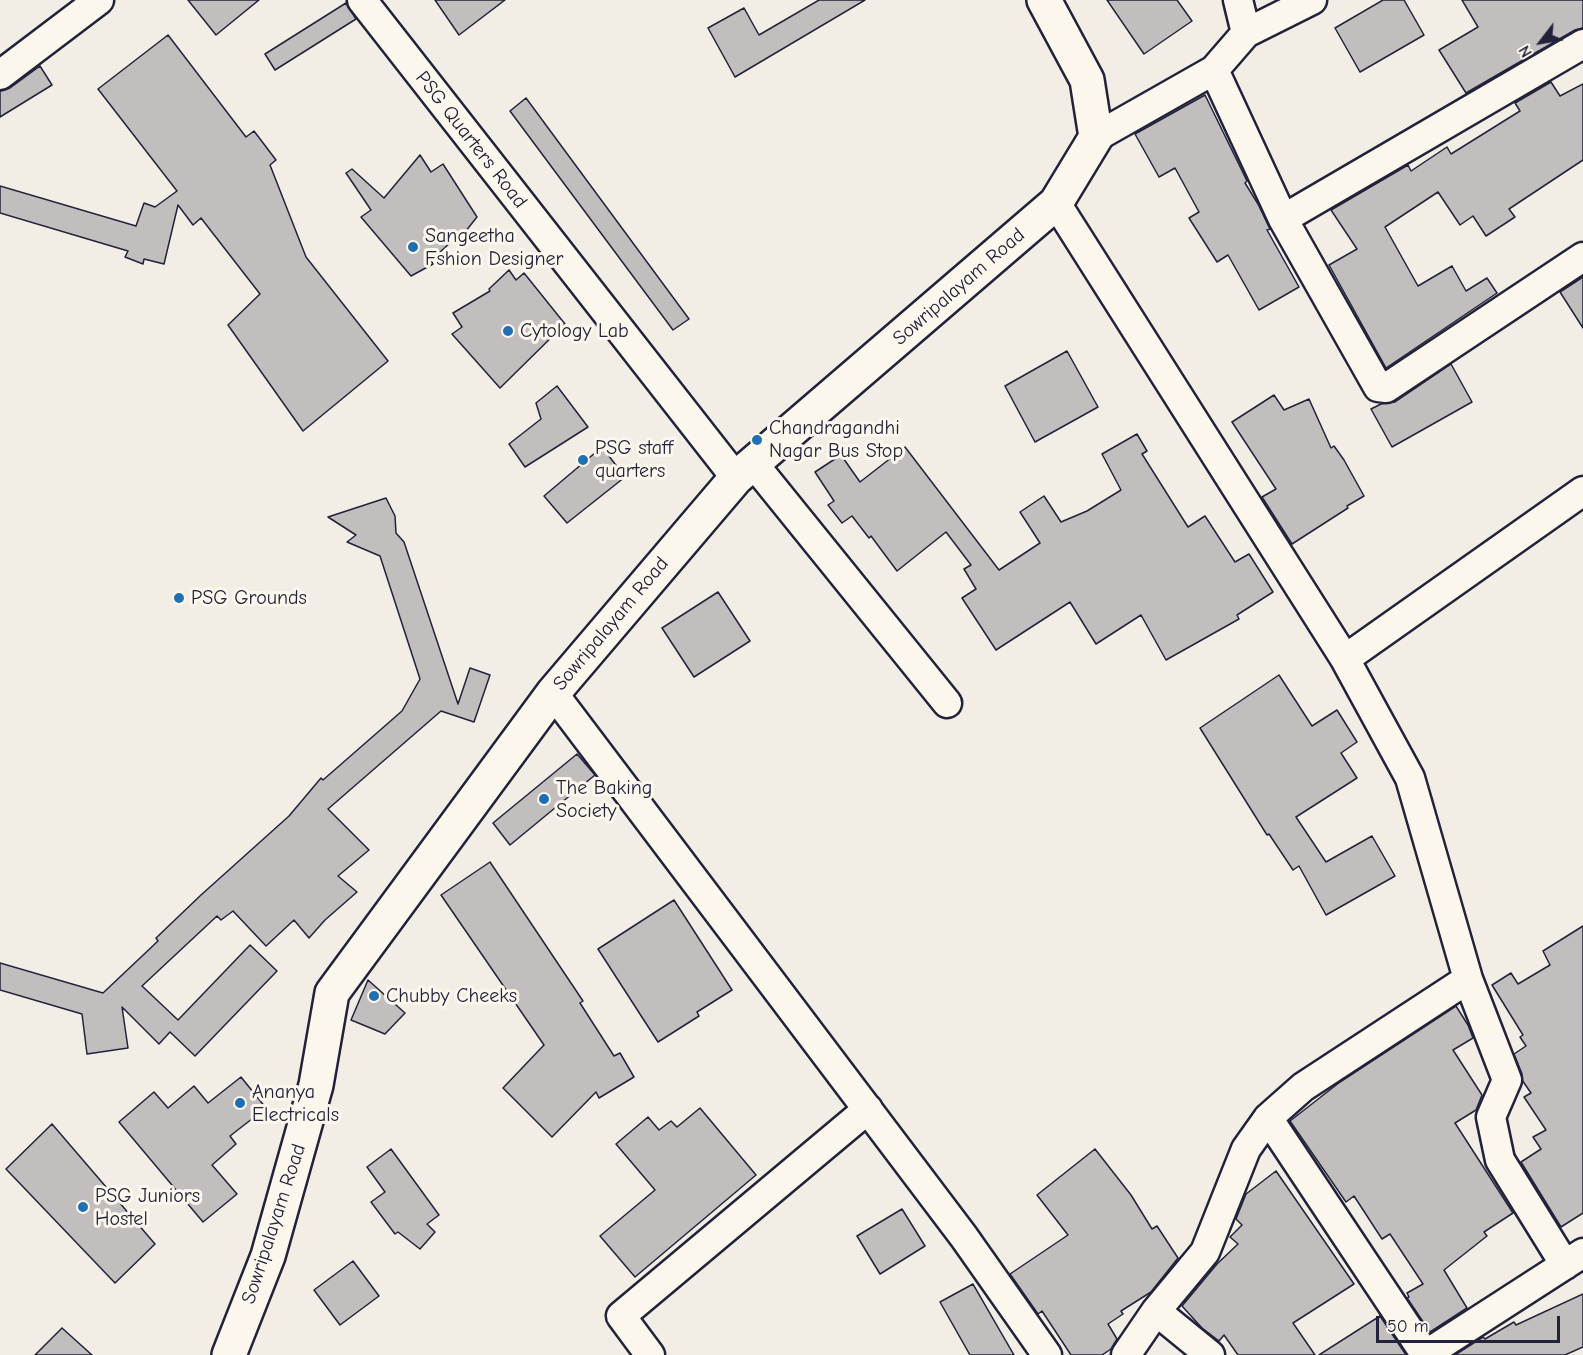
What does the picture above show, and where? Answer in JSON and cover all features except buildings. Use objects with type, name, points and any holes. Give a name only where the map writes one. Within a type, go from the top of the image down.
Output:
[{"type":"street","points":[[0,75],[99,0]]},
{"type":"street","name":"PSG Quarters Road","points":[[362,0],[744,470],[947,703]]},
{"type":"street","points":[[1044,0],[1086,80],[1096,137],[1214,70],[1246,33],[1312,0]]},
{"type":"street","points":[[1238,0],[1246,33]]},
{"type":"street","points":[[1283,219],[1583,44]]},
{"type":"street","points":[[1214,70],[1283,219],[1378,387],[1386,388],[1583,257]]},
{"type":"street","name":"Sowripalayam Road","points":[[230,1355],[267,1256],[316,1085],[332,993],[553,693],[744,470],[1056,204],[1096,137]]},
{"type":"street","points":[[1056,204],[1345,659],[1410,778],[1468,979],[1507,1080],[1491,1117],[1500,1160],[1574,1259],[1425,1355],[1268,1118]]},
{"type":"street","points":[[1345,659],[1583,491]]},
{"type":"street","points":[[553,693],[964,1237],[1047,1355]]},
{"type":"street","points":[[1126,1355],[1156,1311],[1205,1252],[1246,1149],[1268,1118],[1303,1086],[1468,979]]},
{"type":"street","points":[[650,1355],[621,1316],[868,1109]]},
{"type":"street","points":[[1156,1311],[1210,1355]]},
{"type":"place","name":"Sangeetha Fshion Designer","points":[[413,247]]},
{"type":"place","name":"Cytology Lab","points":[[508,331]]},
{"type":"place","name":"Chandragandhi Nagar Bus Stop","points":[[757,440]]},
{"type":"place","name":"PSG staff quarters","points":[[583,460]]},
{"type":"place","name":"PSG Grounds","points":[[179,598]]},
{"type":"place","name":"The Baking Society","points":[[544,799]]},
{"type":"place","name":"Chubby Cheeks","points":[[374,996]]},
{"type":"place","name":"Ananya Electricals","points":[[240,1103]]},
{"type":"place","name":"PSG Juniors Hostel","points":[[83,1207]]}]
